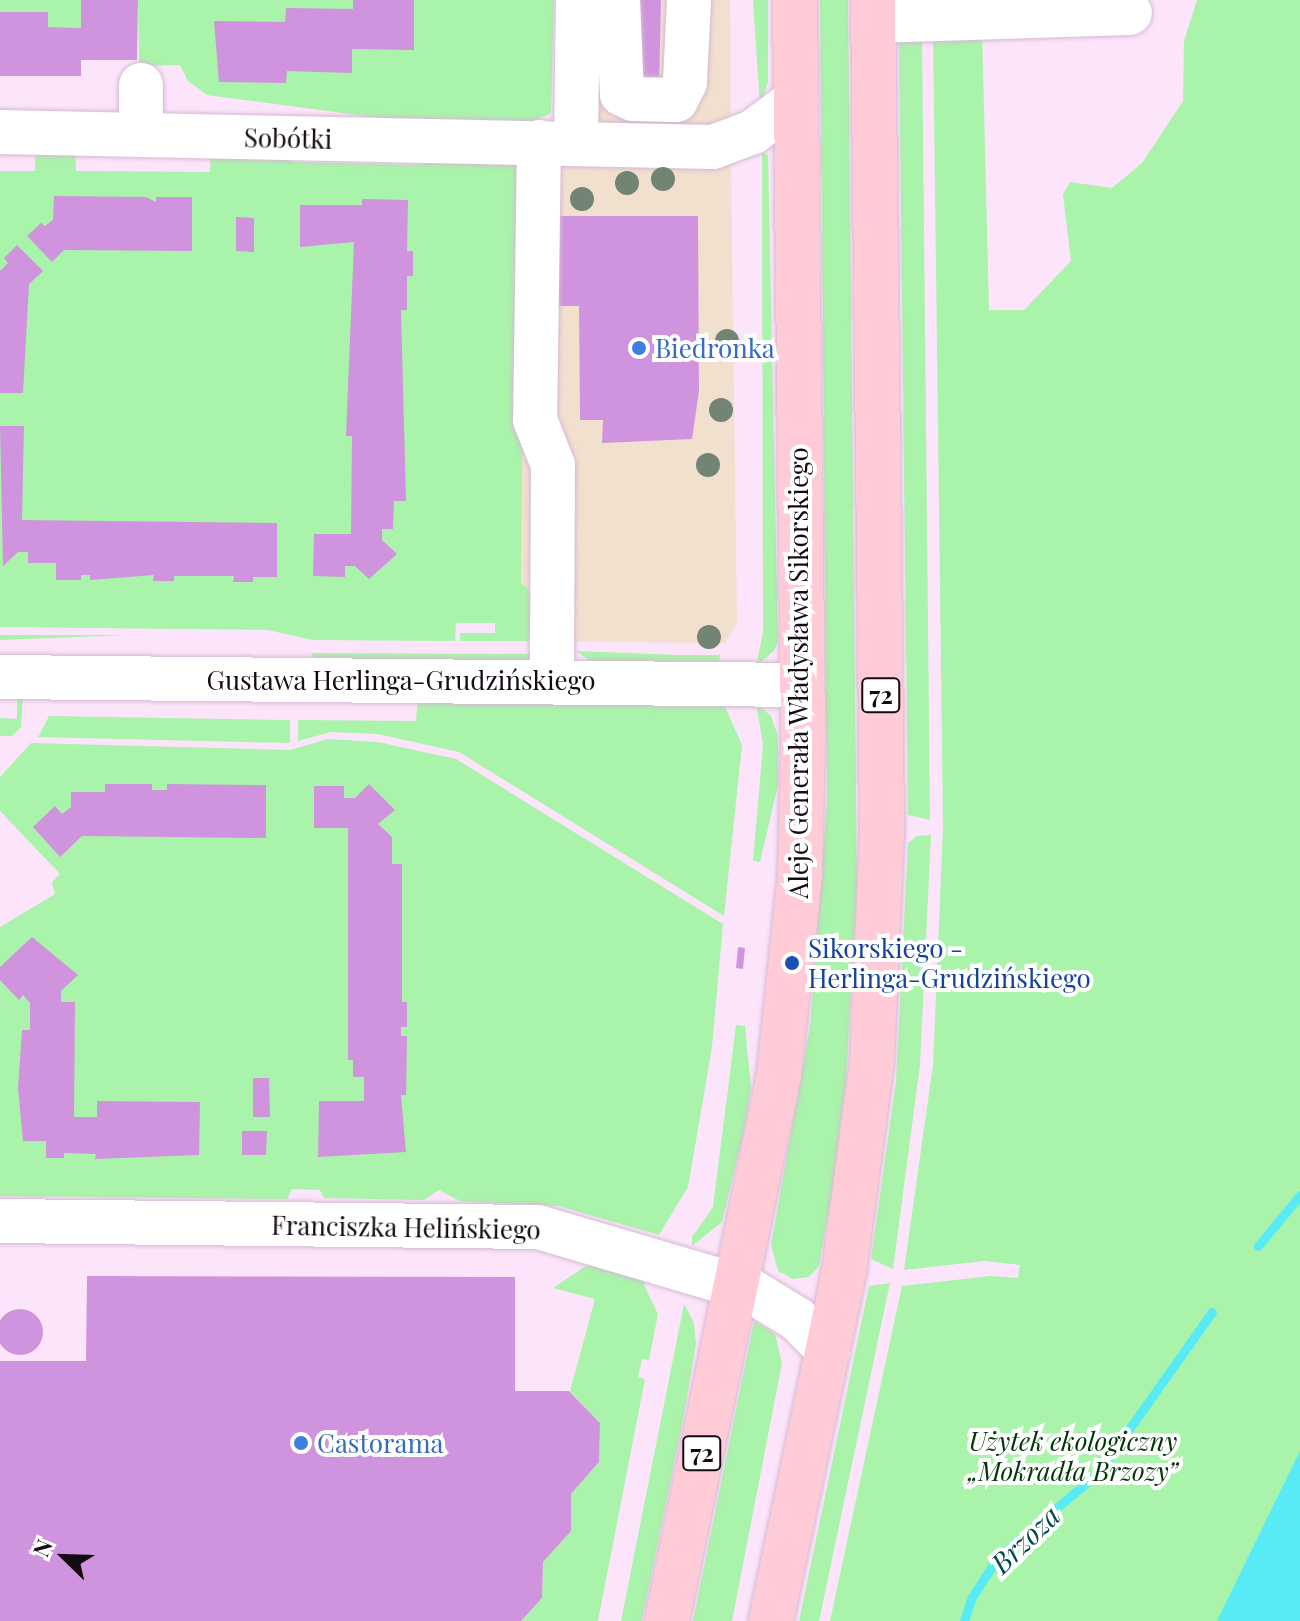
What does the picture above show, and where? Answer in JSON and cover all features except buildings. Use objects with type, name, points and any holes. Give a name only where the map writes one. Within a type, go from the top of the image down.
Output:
[{"type":"main road","name":"Aleje Generała Władysława Sikorskiego","points":[[667,1621],[779,1074],[792,963],[802,819],[795,0]]},
{"type":"main road","name":"72","points":[[771,1621],[828,1350],[860,1169],[880,923],[873,11]]},
{"type":"street","points":[[552,681],[553,465],[535,420],[557,142],[578,0]]},
{"type":"street","points":[[618,0],[622,94],[633,99],[676,100],[685,82],[689,0]]},
{"type":"street","points":[[873,11],[1130,13]]},
{"type":"street","points":[[141,85],[141,135]]},
{"type":"street","name":"Sobótki","points":[[0,132],[557,142],[592,147],[725,145],[753,132],[796,100]]},
{"type":"street","name":"Gustawa Herlinga-Grudzińskiego","points":[[0,677],[802,685]]},
{"type":"street","name":"Franciszka Helińskiego","points":[[0,1221],[538,1227],[737,1285],[786,1310],[828,1350]]},
{"type":"shaded area","points":[[591,0],[730,0],[731,125],[595,132]]},
{"type":"shaded area","points":[[525,158],[731,160],[737,623],[725,643],[530,641],[529,590],[521,583]]},
{"type":"green space","points":[[0,0],[81,0],[81,28],[48,27],[48,12],[0,12]]},
{"type":"green space","points":[[138,0],[554,0],[551,113],[533,121],[380,118],[207,95],[188,81],[180,65],[139,66]]},
{"type":"green space","points":[[753,0],[768,0],[768,82],[760,106]]},
{"type":"green space","points":[[820,0],[848,0],[857,885],[846,1080],[831,1197],[819,1266],[809,1277],[793,1279],[778,1271],[771,1245],[810,1027],[827,801]]},
{"type":"green space","name":"Użytek ekologiczny „Mokradła Brzozy”","points":[[1197,0],[1300,0],[1300,1621],[830,1621],[902,1286],[990,1276],[1018,1278],[1020,1265],[984,1261],[904,1270],[933,1065],[943,827],[933,30],[982,27],[989,310],[1024,310],[1071,261],[1063,195],[1070,182],[1112,188],[1142,163],[1183,101],[1184,41]]},
{"type":"green space","points":[[922,31],[930,820],[908,815],[899,39]]},
{"type":"green space","points":[[35,146],[75,148],[76,171],[210,172],[211,148],[268,150],[292,162],[421,165],[438,154],[525,158],[521,583],[529,590],[530,641],[460,641],[460,633],[495,633],[495,623],[456,623],[455,641],[312,640],[268,630],[0,627],[0,171],[35,171]]},
{"type":"green space","points":[[762,152],[768,155],[778,641],[774,651],[756,666],[763,633]]},
{"type":"green space","points":[[0,635],[129,635],[0,640]]},
{"type":"green space","points":[[576,651],[720,655],[718,669],[602,669]]},
{"type":"green space","points":[[311,653],[537,654],[534,663],[315,659]]},
{"type":"green space","points":[[17,694],[23,695],[21,727],[12,736],[0,736],[0,718],[17,719]]},
{"type":"green space","points":[[418,697],[721,698],[742,745],[724,916],[459,752],[378,734],[331,732],[298,741],[298,720],[416,721]]},
{"type":"green space","points":[[756,703],[771,716],[778,736],[778,785],[760,862],[753,861],[763,744]]},
{"type":"green space","points":[[49,716],[290,720],[290,743],[38,737]]},
{"type":"green space","points":[[328,739],[378,742],[456,759],[723,924],[712,1047],[688,1187],[659,1235],[558,1206],[460,1201],[439,1190],[424,1200],[324,1198],[320,1190],[292,1189],[287,1199],[0,1196],[0,927],[55,894],[52,882],[60,874],[0,811],[0,777],[31,743],[290,750]]},
{"type":"green space","points":[[931,835],[920,1065],[893,1269],[871,1259],[896,1082],[908,843],[917,836]]},
{"type":"green space","points":[[736,1025],[745,1026],[751,1088],[743,1135],[722,1222],[692,1246],[692,1237],[713,1207]]},
{"type":"green space","points":[[592,1262],[646,1276],[644,1285],[658,1314],[649,1360],[642,1359],[638,1377],[645,1379],[598,1621],[521,1621],[542,1598],[543,1562],[571,1531],[571,1494],[599,1462],[600,1423],[570,1391],[595,1299],[553,1288]]},
{"type":"green space","points":[[890,1283],[819,1621],[799,1621],[869,1286]]},
{"type":"green space","points":[[684,1304],[694,1323],[696,1344],[683,1420],[642,1621],[621,1621]]},
{"type":"green space","points":[[754,1321],[775,1334],[782,1363],[732,1621],[693,1621]]},
{"type":"water","points":[[1300,1451],[1300,1621],[1217,1621],[1271,1510]]},
{"type":"waterway","name":"Brzoza","points":[[1258,1246],[1300,1195]]},
{"type":"waterway","name":"Brzoza","points":[[964,1621],[972,1597],[998,1557],[1098,1473],[1212,1312]]},
{"type":"place","name":"Biedronka","points":[[639,348]]},
{"type":"place","name":"Sikorskiego - Herlinga-Grudzińskiego","points":[[792,963]]},
{"type":"place","name":"Castorama","points":[[301,1443]]}]
